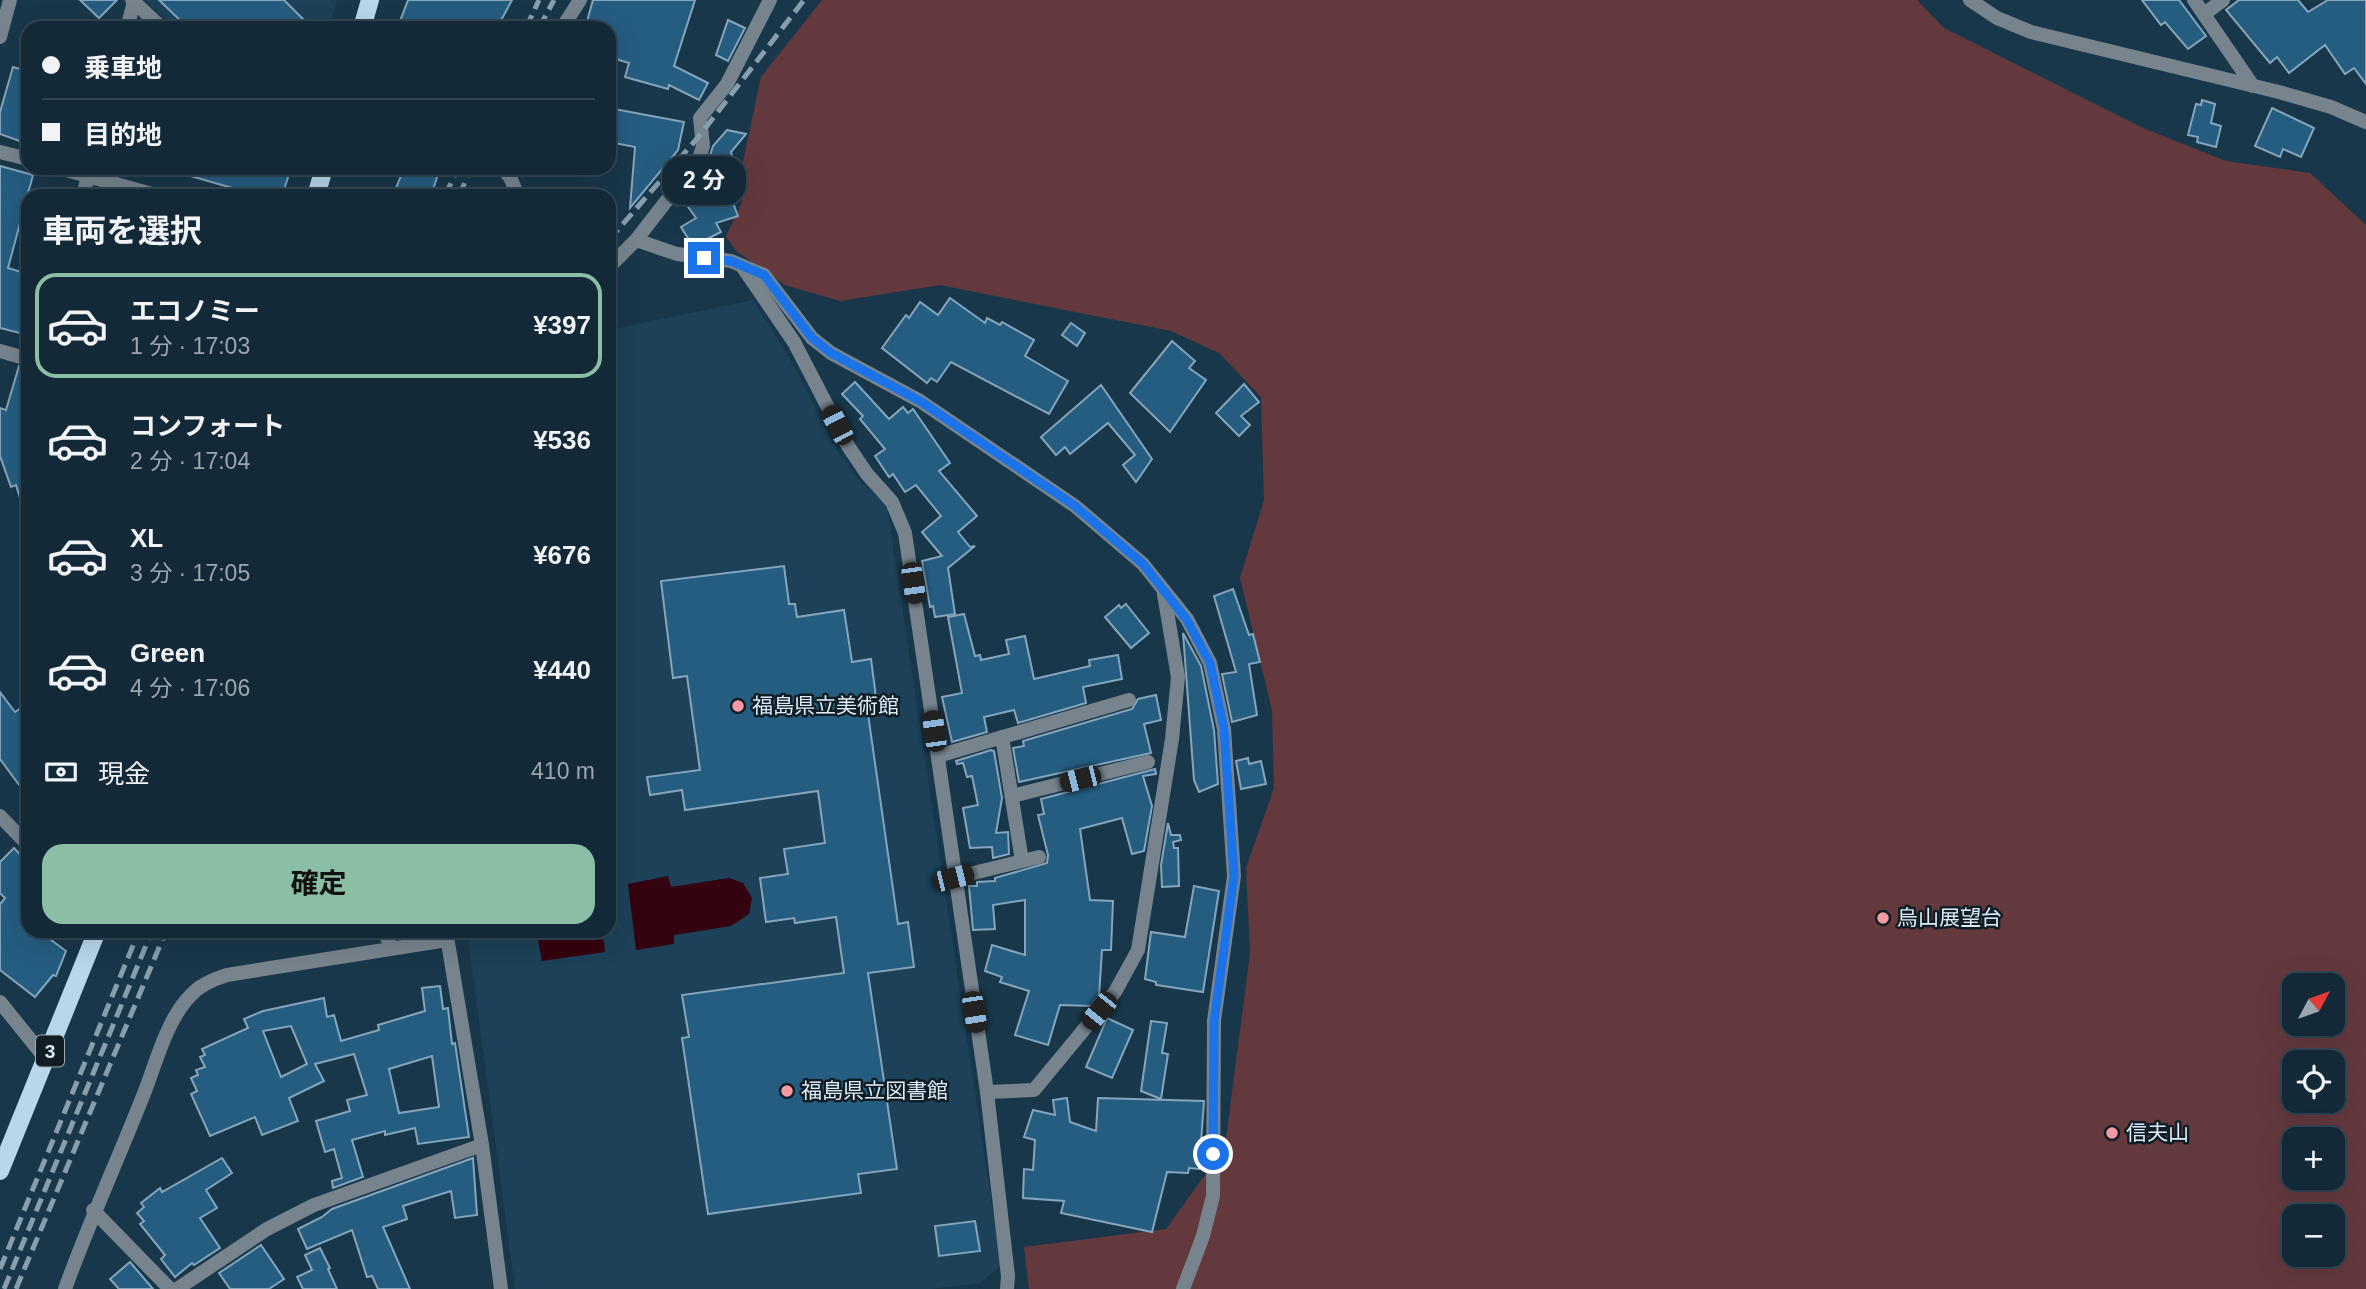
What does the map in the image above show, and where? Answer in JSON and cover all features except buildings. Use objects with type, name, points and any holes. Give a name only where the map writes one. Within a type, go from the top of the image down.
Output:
[{"type":"main road","points":[[364,21],[370,0]]},
{"type":"main road","name":"3","points":[[0,1171],[94,938]]},
{"type":"street","points":[[0,37],[10,0]]},
{"type":"street","points":[[566,21],[580,0]]},
{"type":"street","points":[[616,260],[636,240],[699,159],[703,145],[700,118],[727,84],[770,0]]},
{"type":"street","points":[[1970,0],[1997,18],[2031,32],[2253,86],[2331,107],[2366,122]]},
{"type":"street","points":[[2194,0],[2253,86]]},
{"type":"street","points":[[2204,14],[2223,0]]},
{"type":"street","points":[[129,21],[133,1]]},
{"type":"street","points":[[133,1],[154,21]]},
{"type":"street","points":[[0,152],[21,157]]},
{"type":"street","points":[[98,175],[139,189]]},
{"type":"street","points":[[636,240],[677,254],[731,261],[764,275],[812,338],[821,345],[920,401],[1017,464],[1075,506],[1143,564],[1187,620],[1210,663],[1224,729],[1234,876],[1214,1021],[1213,1196],[1203,1237],[1183,1289]]},
{"type":"street","points":[[742,266],[794,342],[848,446],[867,474],[892,502],[905,533],[953,878],[987,1092],[1008,1276],[1007,1289]]},
{"type":"street","points":[[0,351],[21,357]]},
{"type":"street","points":[[987,1092],[1034,1090],[1115,992],[1138,950],[1172,739],[1178,677],[1163,590]]},
{"type":"street","points":[[938,756],[1129,700]]},
{"type":"street","points":[[1002,737],[1022,861]]},
{"type":"street","points":[[1012,796],[1148,762]]},
{"type":"street","points":[[0,816],[21,838]]},
{"type":"street","points":[[953,878],[1039,858]]},
{"type":"street","points":[[387,938],[391,947]]},
{"type":"street","points":[[65,1289],[93,1210],[117,1162],[174,1021],[190,996],[210,980],[228,975],[437,938]]},
{"type":"street","points":[[447,938],[482,1145],[501,1289]]},
{"type":"street","points":[[0,1002],[46,1059]]},
{"type":"street","points":[[177,1289],[267,1229],[314,1205],[482,1145]]},
{"type":"street","points":[[93,1210],[170,1289]]},
{"type":"shaded area","points":[[145,0],[337,0],[331,21],[167,21]]},
{"type":"shaded area","points":[[822,0],[1917,0],[1944,28],[2143,128],[2226,161],[2310,173],[2366,225],[2366,1289],[1029,1289],[1024,1247],[1166,1229],[1225,1147],[1250,953],[1246,868],[1274,788],[1272,710],[1240,578],[1264,500],[1261,397],[1219,353],[1171,331],[940,285],[840,301],[785,285],[736,251],[726,236],[742,202],[743,162],[761,77]]},
{"type":"shaded area","points":[[753,300],[793,364],[839,454],[861,482],[887,506],[1001,1266],[980,1283],[930,1289],[515,1289],[468,938],[616,938],[616,329]]},
{"type":"shaded area","points":[[668,876],[671,887],[729,878],[743,883],[752,898],[749,914],[731,926],[674,935],[674,944],[636,950],[628,884]]},
{"type":"shaded area","points":[[601,938],[604,941],[605,952],[542,961],[538,940]]},
{"type":"railway","points":[[529,21],[539,0]]},
{"type":"railway","points":[[543,21],[554,0]]},
{"type":"railway","points":[[616,232],[700,135],[804,0]]},
{"type":"railway","points":[[448,189],[455,175]]},
{"type":"railway","points":[[462,189],[468,175]]},
{"type":"railway","points":[[0,1269],[136,938]]},
{"type":"railway","points":[[4,1289],[149,938]]},
{"type":"railway","points":[[16,1289],[163,938]]},
{"type":"place","name":"福島県立美術館","points":[[738,706]]},
{"type":"place","name":"烏山展望台","points":[[1883,918]]},
{"type":"place","name":"福島県立図書館","points":[[787,1091]]},
{"type":"place","name":"信夫山","points":[[2112,1133]]},
{"type":"route","points":[[704,258],[731,261],[764,275],[812,338],[831,353],[920,401],[950,423],[1017,464],[1075,506],[1143,564],[1187,620],[1210,663],[1218,698],[1224,729],[1232,834],[1234,876],[1231,909],[1214,1021],[1213,1154]]}]
